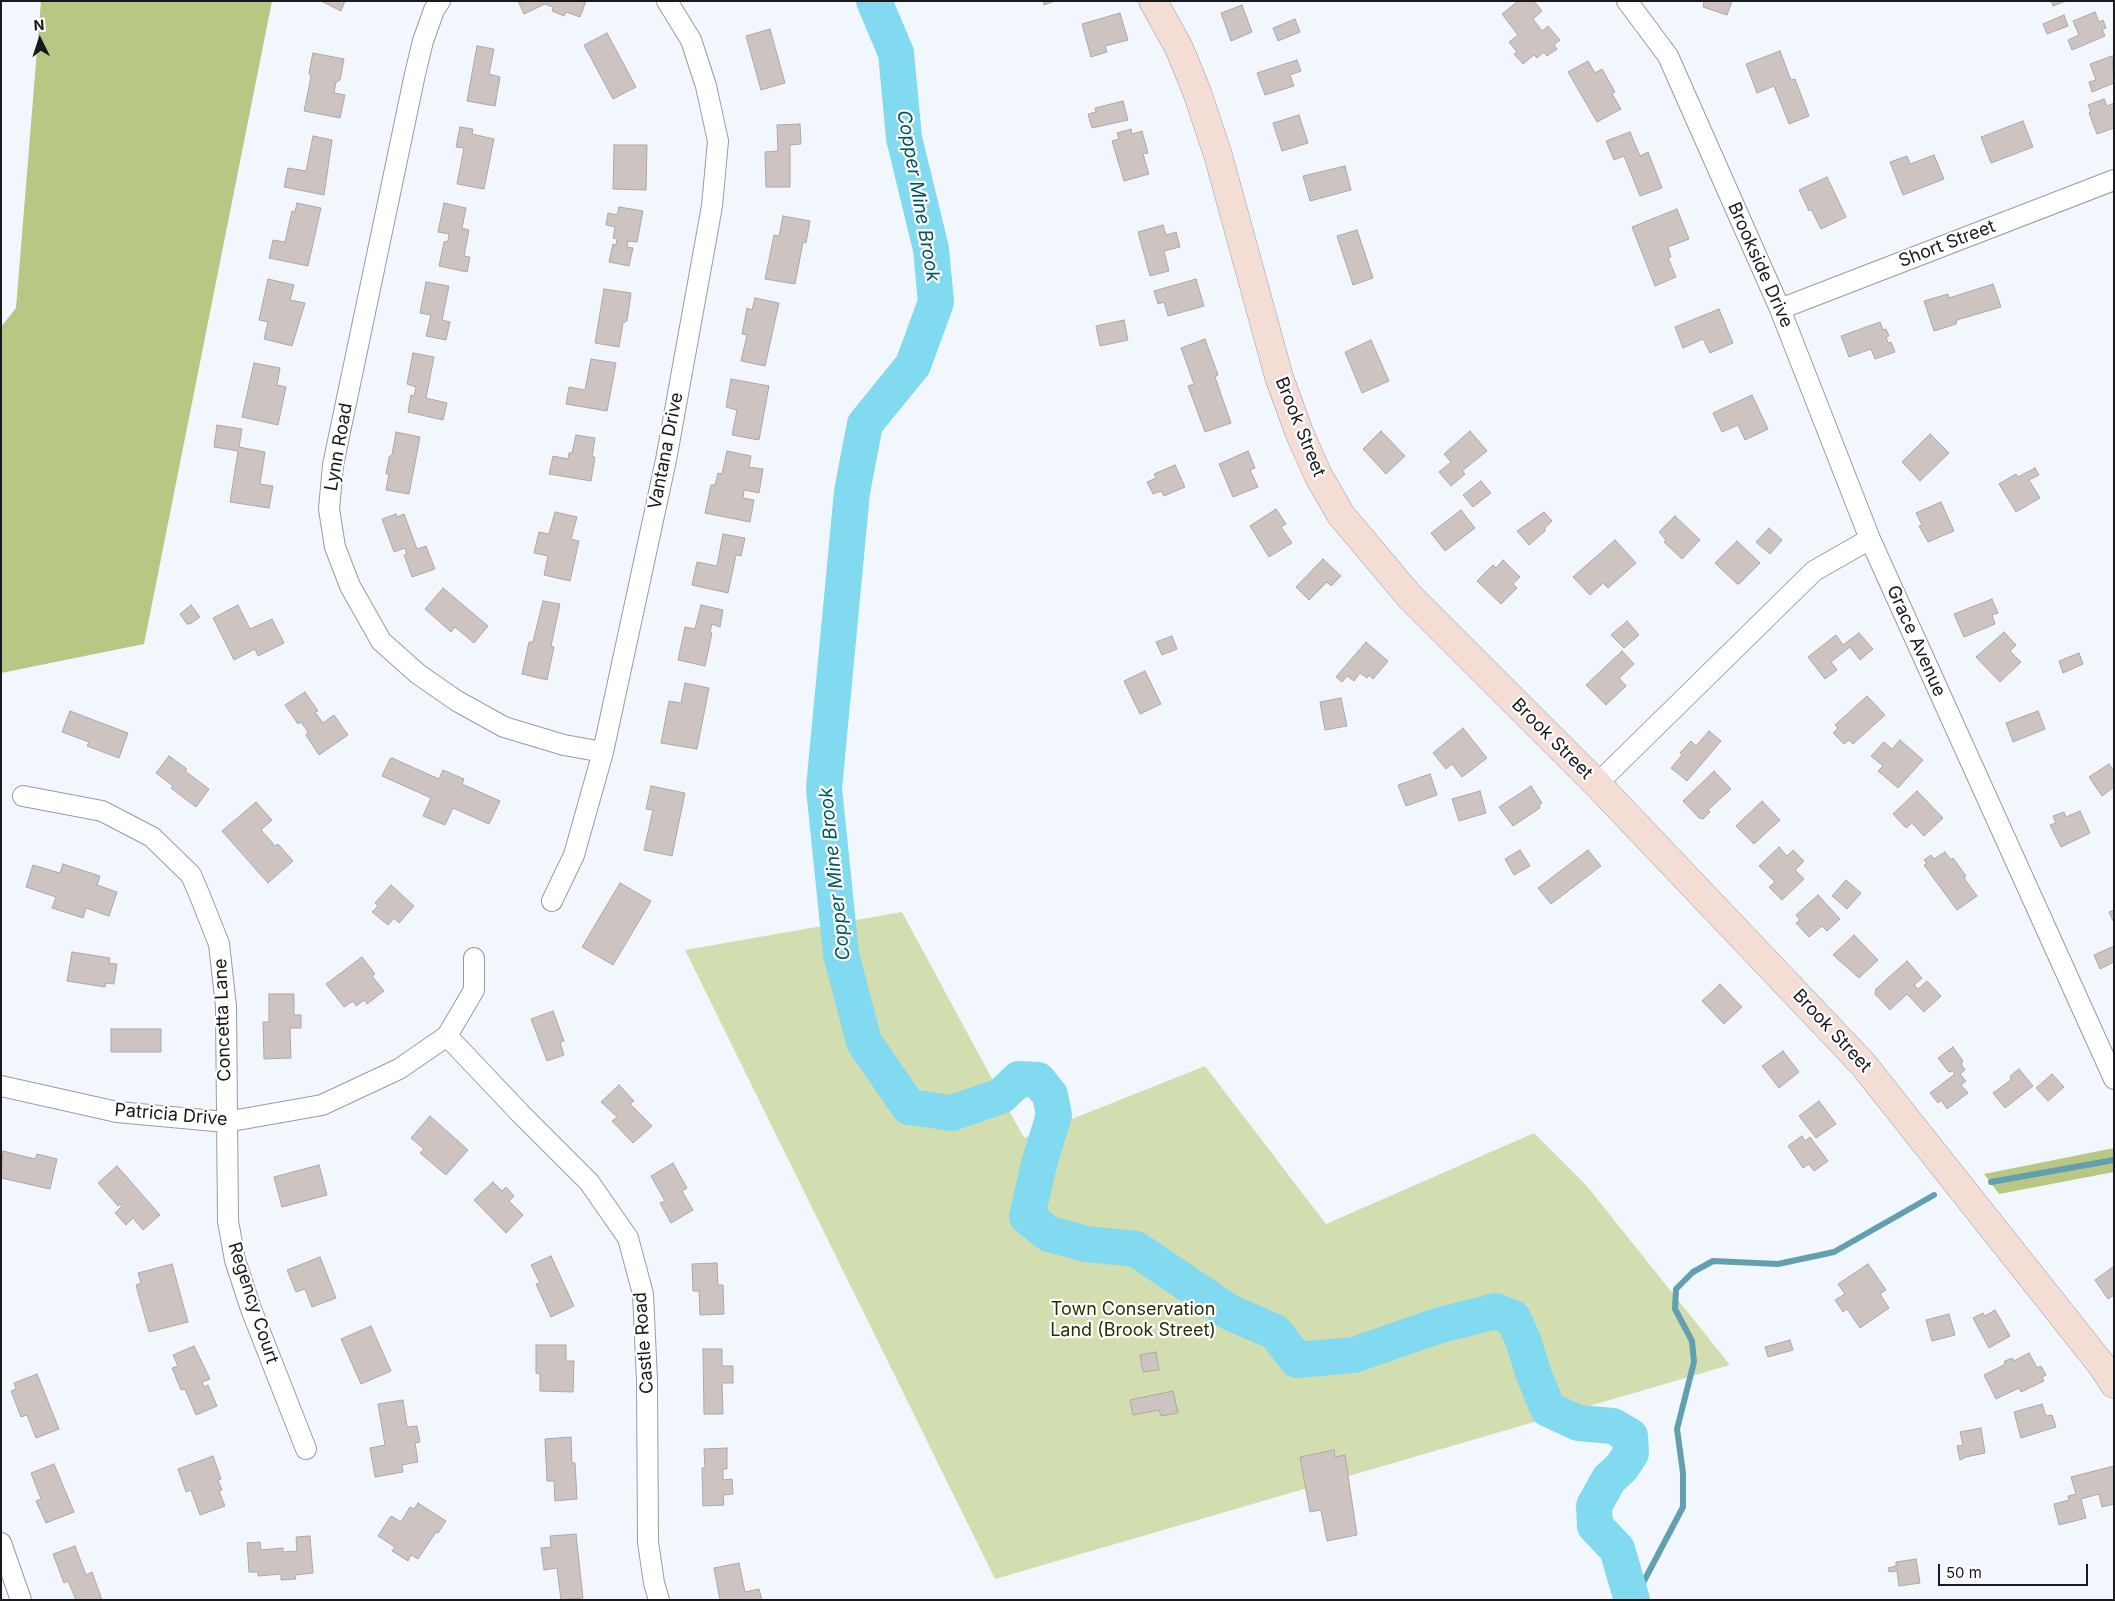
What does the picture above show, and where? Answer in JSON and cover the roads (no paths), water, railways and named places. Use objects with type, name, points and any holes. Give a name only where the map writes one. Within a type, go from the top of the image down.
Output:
[{"type":"street","name":"Lynn Road","points":[[440,1],[434,10],[423,41],[415,74],[333,465],[329,509],[335,547],[350,586],[382,640],[418,674],[457,701],[504,727],[564,745],[603,752]]},
{"type":"street","name":"Vantana Drive","points":[[552,901],[574,855],[603,752],[666,460],[712,206],[718,141],[706,86],[691,40],[667,1]]},
{"type":"street","name":"Brook Street","points":[[1153,1],[1179,48],[1197,92],[1218,155],[1279,377],[1299,432],[1323,483],[1341,515],[1410,597],[1597,784],[1862,1063],[2109,1367]]},
{"type":"street","name":"Brookside Drive","points":[[1627,1],[1668,56],[1780,309],[1870,539]]},
{"type":"street","name":"Short Street","points":[[1780,309],[2114,180]]},
{"type":"street","points":[[1597,784],[1814,571],[1870,539]]},
{"type":"street","name":"Grace Avenue","points":[[1870,539],[2114,1079]]},
{"type":"street","name":"Concetta Lane","points":[[22,796],[102,811],[152,837],[191,875],[219,944],[226,1006],[226,1122]]},
{"type":"street","name":"Patricia Drive","points":[[1,1086],[117,1112],[226,1122],[322,1105],[399,1069],[447,1036],[474,990],[474,958]]},
{"type":"street","name":"Castle Road","points":[[447,1036],[589,1182],[628,1238],[643,1294],[647,1380],[648,1542],[654,1583],[659,1600]]},
{"type":"street","name":"Regency Court","points":[[226,1122],[228,1221],[235,1260],[251,1309],[306,1449]]},
{"type":"street","points":[[1,1543],[21,1600]]},
{"type":"waterway","name":"Copper Mine Brook","points":[[874,1],[896,53],[904,138],[931,249],[936,302],[913,365],[865,424],[852,492],[824,788],[841,954],[864,1042],[909,1107],[952,1113],[1001,1096],[1019,1079],[1038,1080],[1050,1095],[1054,1115],[1039,1164],[1027,1217],[1049,1234],[1086,1244],[1136,1249],[1229,1312],[1275,1332],[1297,1360],[1354,1355],[1437,1326],[1496,1311],[1513,1318],[1548,1409],[1578,1423],[1613,1426],[1630,1436],[1631,1453],[1622,1467],[1609,1479],[1594,1506],[1595,1526],[1617,1549],[1632,1600]]},
{"type":"waterway","points":[[1991,1182],[2114,1160]]},
{"type":"waterway","points":[[1634,1600],[1683,1507],[1683,1473],[1677,1429],[1694,1362],[1692,1341],[1675,1309],[1676,1289],[1693,1272],[1713,1261],[1778,1264],[1834,1252],[1934,1195]]},
{"type":"park label","name":"Town Conservation Land (Brook Street)","points":[[1133,1320]]}]
